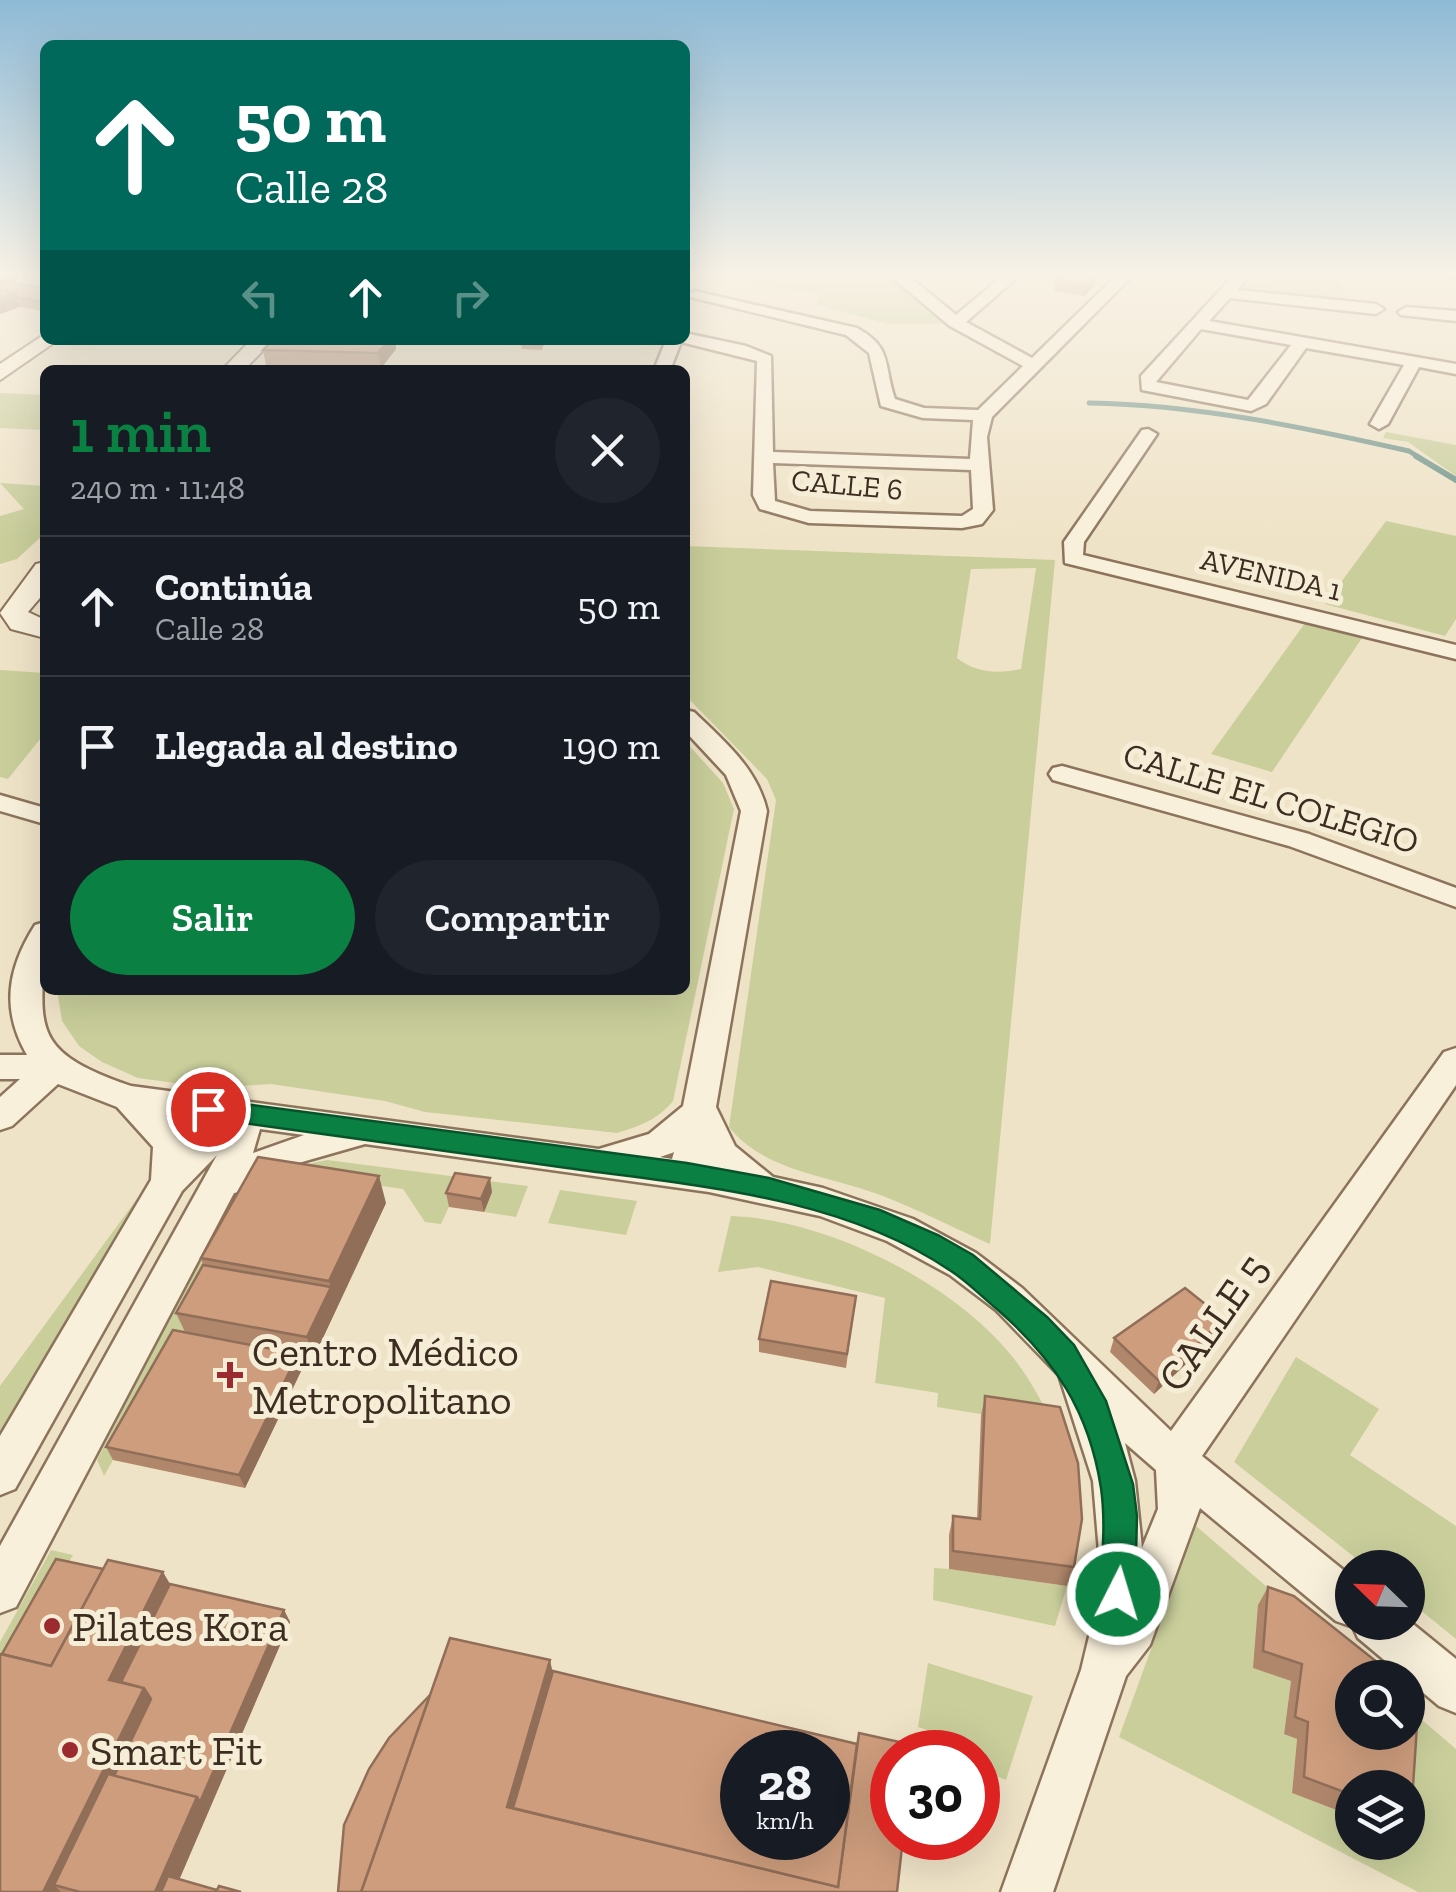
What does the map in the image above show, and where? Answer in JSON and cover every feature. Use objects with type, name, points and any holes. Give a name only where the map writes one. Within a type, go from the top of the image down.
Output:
[{"type":"street","name":"CALLE 6","points":[[765,362],[763,495],[767,506],[788,514],[974,520],[982,510],[979,465]]},
{"type":"street","points":[[881,362],[887,402],[923,413],[983,415]]},
{"type":"street","points":[[1028,362],[1033,365]]},
{"type":"street","points":[[765,457],[979,465],[979,426],[983,415],[1036,362]]},
{"type":"street","points":[[1163,362],[1147,380],[1148,386],[1251,406],[1260,400],[1287,362]]},
{"type":"street","points":[[1379,424],[1414,362]]},
{"type":"street","points":[[1416,362],[1456,369]]},
{"type":"street","name":"AVENIDA 1","points":[[1148,434],[1074,542],[1072,559],[1456,652]]},
{"type":"street","points":[[3,601],[40,562]]},
{"type":"street","points":[[24,638],[21,623],[13,612],[40,581]]},
{"type":"street","points":[[687,1174],[754,811],[751,791],[690,723]]},
{"type":"street","name":"CALLE EL COLEGIO","points":[[1062,774],[1299,840],[1456,898]]},
{"type":"street","points":[[0,804],[40,815]]},
{"type":"street","points":[[0,996],[40,944]]},
{"type":"street","points":[[40,944],[25,988],[23,1017],[33,1043],[55,1068],[91,1086],[129,1098],[687,1174],[769,1189],[870,1218],[928,1243],[1009,1299],[1176,1460],[1198,1501],[1335,1594]]},
{"type":"street","name":"CALLE 5","points":[[1176,1460],[1207,1410],[1456,1060]]},
{"type":"street","points":[[0,1067],[55,1068]]},
{"type":"street","points":[[0,1117],[55,1068]]},
{"type":"street","points":[[129,1098],[170,1143],[170,1181]]},
{"type":"street","points":[[589,1161],[660,1144],[701,1110]]},
{"type":"street","points":[[701,1110],[722,1155],[769,1189]]},
{"type":"street","points":[[0,1475],[170,1181],[201,1149],[247,1114]]},
{"type":"street","points":[[0,1592],[196,1225],[232,1166],[247,1114]]},
{"type":"street","points":[[217,1193],[278,1156],[375,1132]]},
{"type":"street","points":[[1027,1892],[1107,1662],[1122,1546],[1119,1500],[1095,1411],[1064,1354]]},
{"type":"street","points":[[1107,1662],[1134,1629],[1198,1501]]},
{"type":"street","points":[[1396,1640],[1456,1689]]},
{"type":"green space","points":[[0,393],[40,395],[40,430],[0,428]]},
{"type":"green space","points":[[1386,432],[1456,445],[1456,476],[1408,442],[1383,438]]},
{"type":"green space","points":[[0,483],[40,486],[40,538],[17,559],[0,564],[0,516],[24,509]]},
{"type":"green space","points":[[1386,521],[1456,536],[1456,619],[1445,636],[1325,604]]},
{"type":"green space","points":[[690,546],[1055,560],[990,1244],[883,1196],[780,1164],[744,1142],[729,1127],[776,800],[767,779],[690,700]],"holes":[[[1036,568],[1021,669],[1004,672],[972,667],[957,658],[971,569]]]},
{"type":"green space","points":[[1305,623],[1362,638],[1272,772],[1211,754]]},
{"type":"green space","points":[[0,670],[40,673],[40,739],[8,779],[0,777]]},
{"type":"green space","points":[[690,747],[723,783],[734,809],[673,1101],[641,1125],[617,1133],[425,1112],[385,1101],[271,1084],[212,1088],[138,1078],[102,1062],[79,1046],[62,1021],[58,995],[690,995]]},
{"type":"green space","points":[[327,1160],[528,1186],[516,1217],[484,1212],[491,1192],[458,1187],[441,1224],[425,1222],[403,1189],[322,1177],[260,1198],[104,1476],[97,1460],[219,1218],[267,1180]]},
{"type":"green space","points":[[560,1190],[637,1201],[626,1235],[548,1223]]},
{"type":"green space","points":[[139,1196],[0,1442],[0,1386]]},
{"type":"green space","points":[[731,1216],[804,1228],[880,1257],[916,1276],[979,1322],[1005,1348],[1055,1426],[937,1407],[938,1393],[875,1383],[885,1298],[758,1267],[718,1272]]},
{"type":"green space","points":[[1296,1357],[1379,1409],[1350,1455],[1456,1526],[1456,1639],[1425,1614],[1425,1550],[1345,1550],[1234,1462]]},
{"type":"green space","points":[[1196,1526],[1352,1660],[1284,1614],[1291,1681],[1284,1733],[1297,1739],[1292,1793],[1335,1809],[1335,1849],[1119,1737]]},
{"type":"green space","points":[[51,1550],[73,1555],[0,1687],[0,1642]]},
{"type":"green space","points":[[934,1568],[1067,1586],[1055,1626],[933,1600]]},
{"type":"green space","points":[[928,1663],[1033,1696],[1006,1780],[1000,1778],[1000,1730],[918,1727]]},
{"type":"green space","points":[[1425,1723],[1456,1749],[1456,1892],[1418,1892],[1356,1860],[1425,1860],[1425,1770],[1408,1770],[1408,1750],[1425,1750]]},
{"type":"building","points":[[258,1157],[379,1176],[329,1281],[201,1258]]},
{"type":"building","points":[[455,1173],[490,1178],[481,1199],[446,1193]]},
{"type":"building","points":[[203,1265],[331,1287],[307,1337],[176,1313]]},
{"type":"building","points":[[771,1281],[856,1296],[847,1354],[759,1339]]},
{"type":"building","points":[[1185,1288],[1224,1319],[1159,1381],[1114,1338]]},
{"type":"building","points":[[173,1330],[298,1354],[239,1475],[106,1447]]},
{"type":"building","points":[[985,1396],[1060,1407],[1078,1463],[1082,1519],[1074,1567],[953,1551],[953,1516],[980,1519]]},
{"type":"building","points":[[56,1559],[103,1569],[51,1666],[2,1654]]},
{"type":"building","name":"Smart Fit","points":[[108,1560],[163,1572],[109,1680],[144,1688],[43,1892],[0,1892],[0,1654],[51,1666]]},
{"type":"building","points":[[170,1584],[284,1610],[200,1802],[197,1797],[114,1776],[151,1699],[144,1688],[121,1682]]},
{"type":"building","points":[[1268,1587],[1294,1596],[1335,1629],[1335,1640],[1349,1640],[1374,1660],[1335,1660],[1335,1750],[1415,1750],[1414,1770],[1335,1770],[1335,1789],[1304,1777],[1308,1722],[1295,1717],[1302,1664],[1263,1651]]},
{"type":"building","points":[[450,1638],[550,1660],[507,1807],[838,1887],[842,1860],[850,1860],[850,1799],[859,1733],[870,1735],[870,1860],[901,1860],[897,1892],[361,1892]]},
{"type":"building","points":[[553,1671],[799,1730],[720,1730],[720,1858],[513,1808]]},
{"type":"building","points":[[430,1695],[361,1892],[338,1892],[344,1825],[369,1769],[389,1738]]},
{"type":"building","points":[[850,1742],[857,1744],[850,1797]]},
{"type":"building","points":[[108,1774],[197,1797],[155,1892],[80,1892],[54,1885]]},
{"type":"building","points":[[727,1860],[842,1860],[838,1887]]},
{"type":"building","points":[[168,1876],[217,1890],[161,1892]]},
{"type":"building","points":[[219,1886],[241,1892],[216,1892]]},
{"type":"waterway","points":[[1089,403],[1170,408],[1250,419],[1409,451],[1420,458]]},
{"type":"waterway","points":[[1416,456],[1456,480]]},
{"type":"place","name":"Centro Médico Metropolitano","points":[[230,1375]]},
{"type":"place","name":"Pilates Kora","points":[[52,1626]]},
{"type":"place","name":"Smart Fit","points":[[70,1750]]},
{"type":"route","points":[[208,1109],[687,1174],[769,1189],[823,1202],[928,1243],[1009,1299],[1064,1354],[1095,1411],[1108,1449],[1121,1516],[1118,1594]]}]
